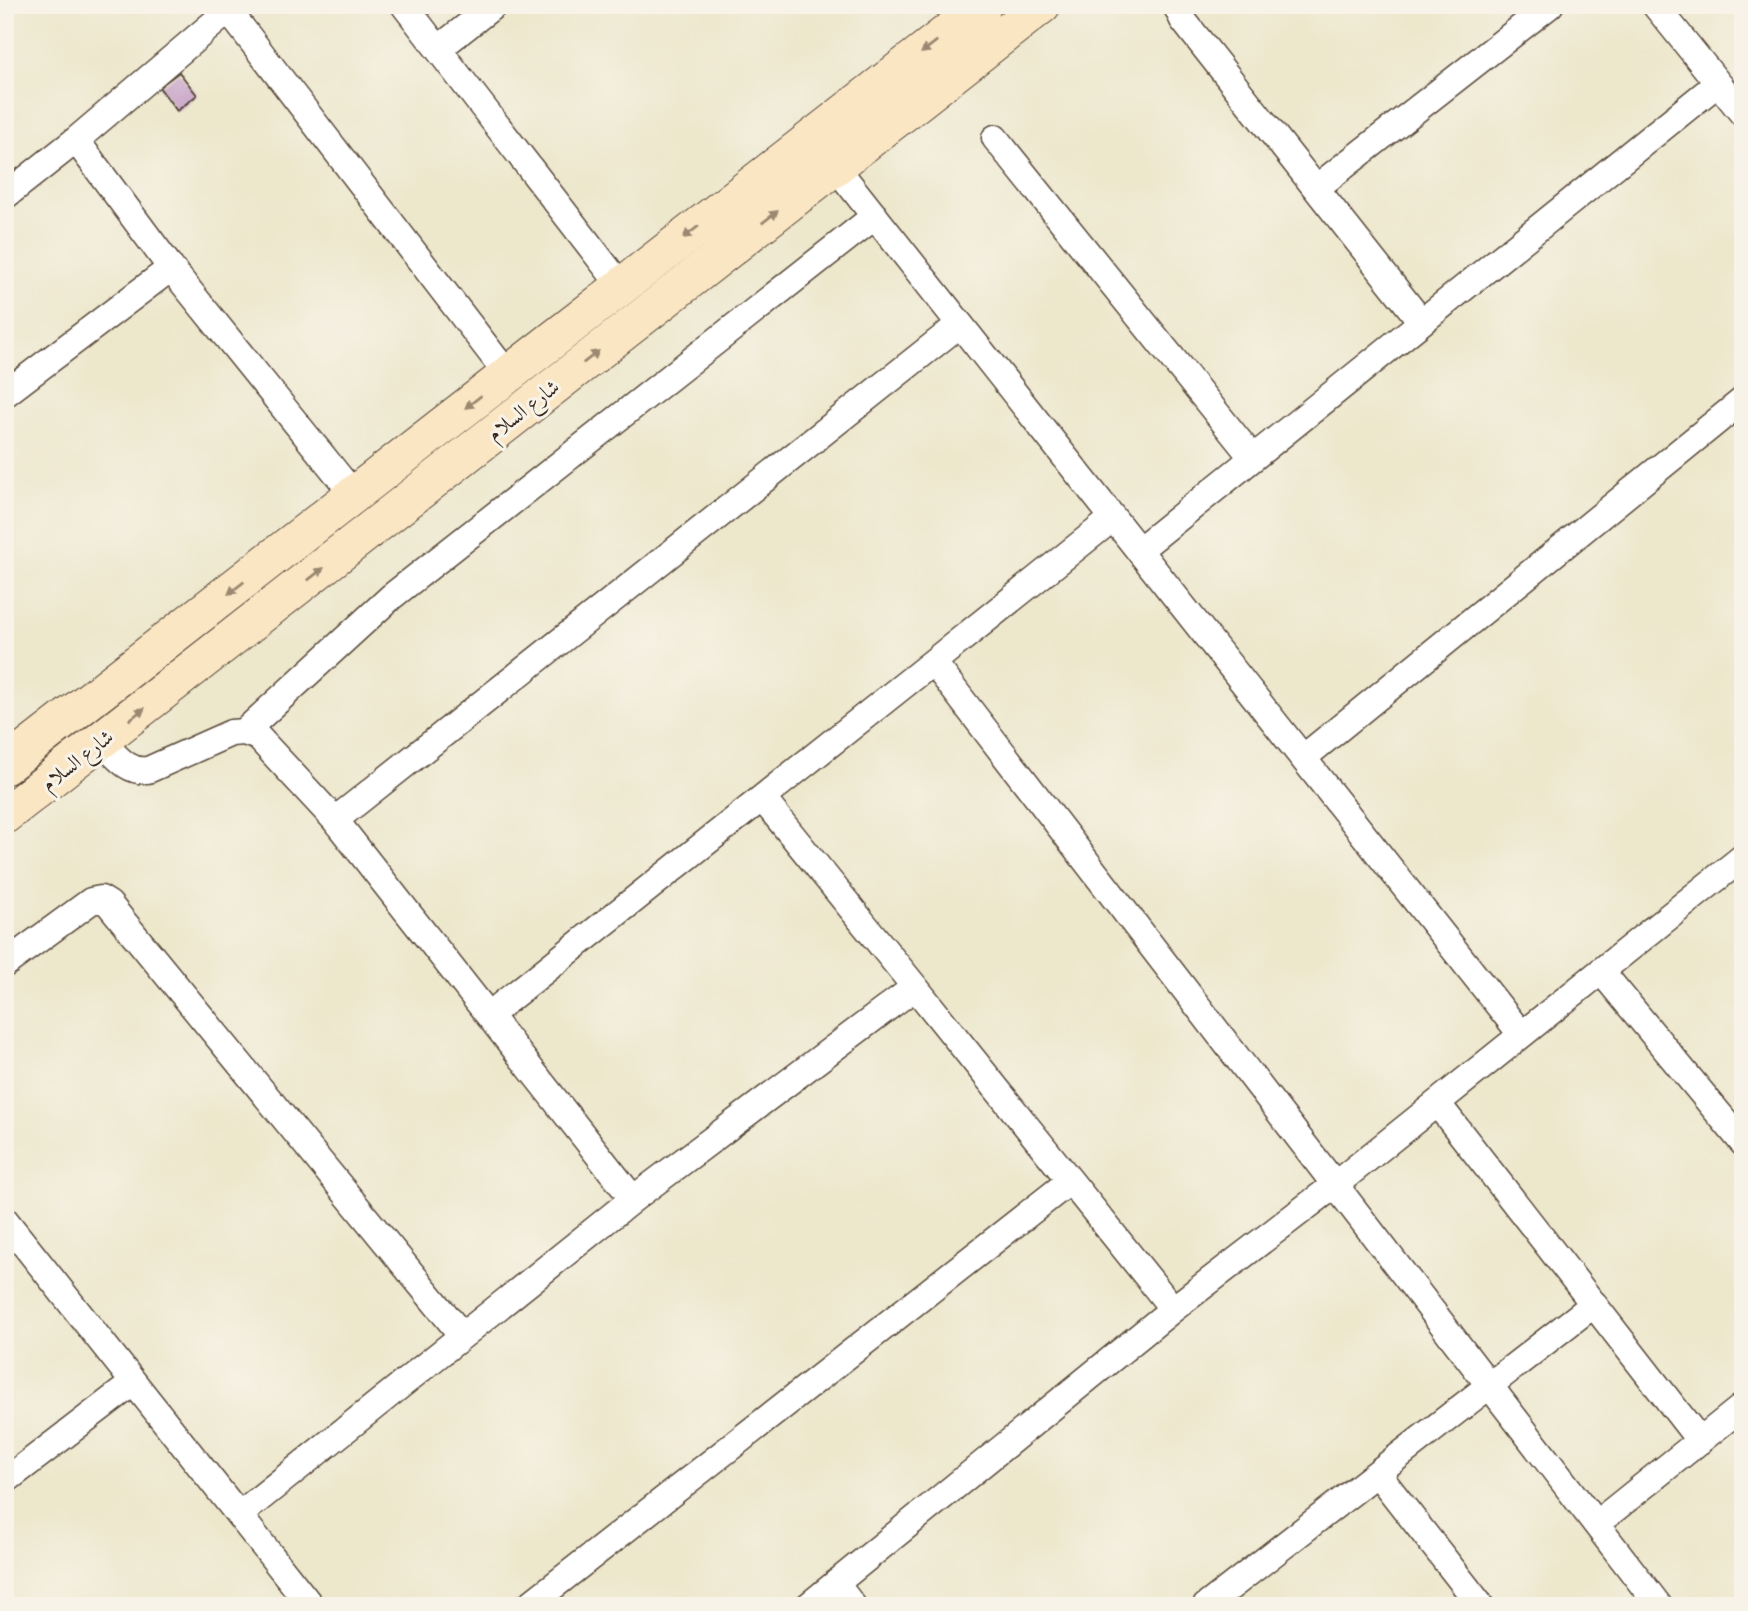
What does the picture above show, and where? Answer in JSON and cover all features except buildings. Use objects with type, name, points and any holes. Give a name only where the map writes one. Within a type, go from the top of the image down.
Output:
[{"type":"main road","name":"شارع السلام","points":[[5,766],[982,5]]},
{"type":"main road","name":"شارع السلام","points":[[5,815],[1042,5]]},
{"type":"street","points":[[404,5],[621,286]]},
{"type":"street","points":[[438,49],[495,5]]},
{"type":"street","points":[[1176,5],[1183,20],[1420,320]]},
{"type":"street","points":[[1316,188],[1550,5]]},
{"type":"street","points":[[1655,5],[1743,114]]},
{"type":"street","points":[[5,195],[76,140],[231,8],[508,375]]},
{"type":"street","points":[[1139,550],[1420,320],[1718,83]]},
{"type":"street","points":[[995,138],[1252,457]]},
{"type":"street","points":[[76,140],[171,268],[354,495]]},
{"type":"street","points":[[835,166],[1521,1034]]},
{"type":"street","points":[[244,732],[391,597],[875,216]]},
{"type":"street","points":[[5,394],[171,268]]},
{"type":"street","points":[[335,820],[960,324]]},
{"type":"street","points":[[1303,758],[1743,400]]},
{"type":"street","points":[[489,1015],[1113,518]]},
{"type":"street","points":[[933,662],[1659,1606]]},
{"type":"street","points":[[102,741],[126,765],[137,771],[148,770],[231,733],[244,732],[258,737],[335,820],[632,1199]]},
{"type":"street","points":[[761,798],[1173,1309]]},
{"type":"street","points":[[808,1606],[1173,1309],[1336,1184],[1743,857]]},
{"type":"street","points":[[5,964],[91,901],[101,899],[109,904],[461,1334]]},
{"type":"street","points":[[1601,971],[1743,1143]]},
{"type":"street","points":[[239,1515],[632,1199],[915,987]]},
{"type":"street","points":[[1437,1103],[1700,1441]]},
{"type":"street","points":[[528,1606],[1070,1181]]},
{"type":"street","points":[[5,1220],[311,1606]]},
{"type":"street","points":[[1206,1606],[1594,1304]]},
{"type":"street","points":[[5,1481],[133,1383]]},
{"type":"street","points":[[1596,1524],[1743,1406]]},
{"type":"street","points":[[1377,1473],[1480,1606]]},
{"type":"street","points":[[836,1584],[853,1606]]}]
